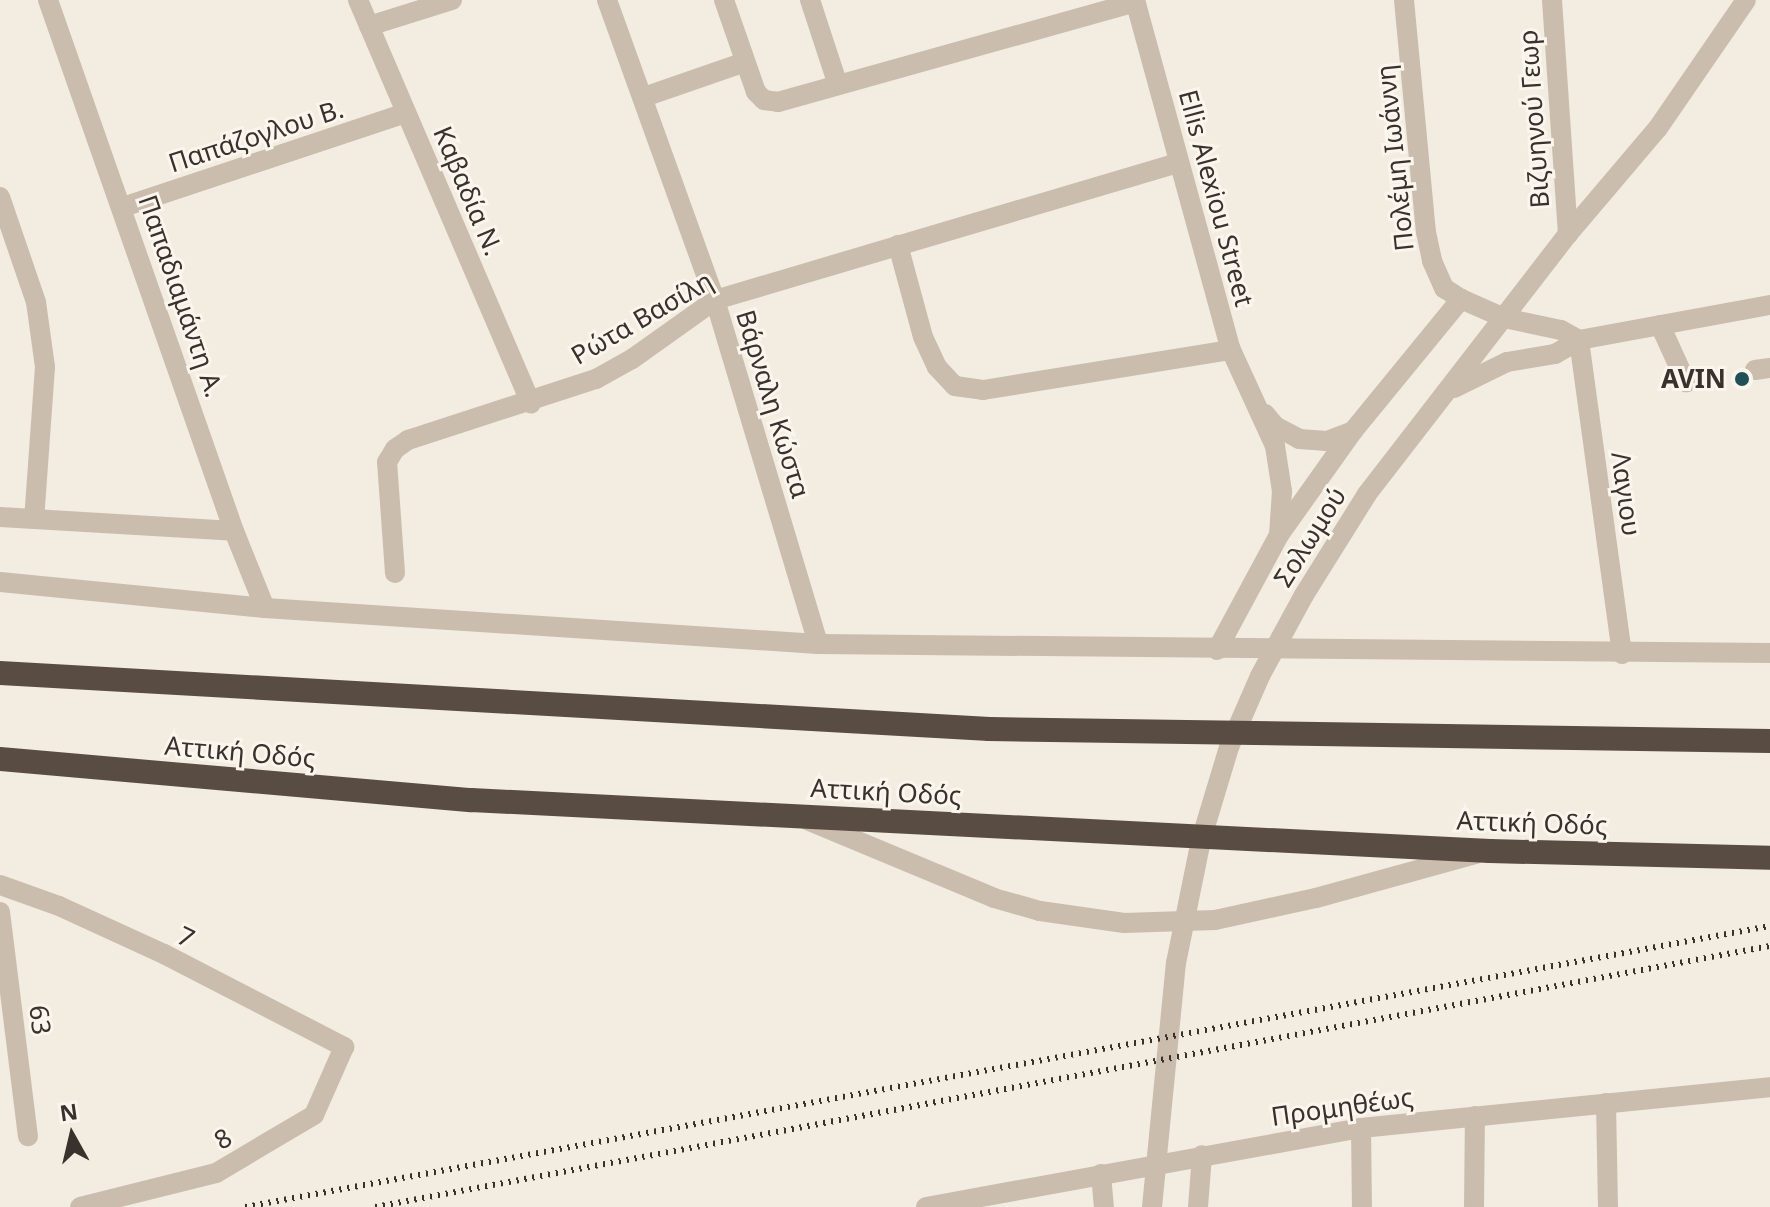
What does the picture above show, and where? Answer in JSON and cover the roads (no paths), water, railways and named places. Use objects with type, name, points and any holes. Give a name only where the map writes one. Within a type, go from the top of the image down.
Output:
[{"type":"highway","points":[[0,673],[989,729],[1770,741]]},
{"type":"highway","name":"Αττική Οδός","points":[[0,759],[471,800],[1490,851],[1770,858]]},
{"type":"street","name":"Παπαδιαμάντη Α.","points":[[48,0],[234,531],[265,608]]},
{"type":"street","name":"Καβαδία Ν.","points":[[358,0],[531,403]]},
{"type":"street","points":[[369,26],[452,0]]},
{"type":"street","name":"Βάρναλη Κώστα","points":[[607,0],[715,300],[818,644]]},
{"type":"street","points":[[724,0],[756,92],[764,100],[778,102],[1135,1]]},
{"type":"street","points":[[810,0],[838,85]]},
{"type":"street","name":"Πολέμη Ιωάννη","points":[[1404,0],[1426,232],[1432,261],[1444,288],[1461,299]]},
{"type":"street","name":"Βιζυηνού Γεωρ","points":[[1552,0],[1568,234]]},
{"type":"street","name":"Σολωμού","points":[[1152,1207],[1176,963],[1201,840],[1229,747],[1260,676],[1304,595],[1367,494],[1568,234],[1658,128],[1746,0]]},
{"type":"street","name":"Ellis Alexiou Street","points":[[1135,1],[1231,350],[1275,446],[1282,491],[1279,535]]},
{"type":"street","points":[[644,97],[745,62]]},
{"type":"street","name":"Παπάζογλου Β.","points":[[123,207],[406,113]]},
{"type":"street","name":"Ρώτα Βασίλη","points":[[395,573],[387,462],[395,449],[408,440],[585,384],[632,359],[715,300],[1178,163]]},
{"type":"street","points":[[0,197],[36,302],[45,367],[34,519]]},
{"type":"street","points":[[898,245],[923,337],[937,367],[955,386],[983,390],[1231,350]]},
{"type":"street","points":[[1217,650],[1279,535],[1353,431],[1461,299],[1504,318],[1561,330],[1579,340]]},
{"type":"street","points":[[1443,394],[1507,362],[1555,354],[1579,340],[1770,305]]},
{"type":"street","points":[[1660,325],[1686,382],[1707,378]]},
{"type":"street","name":"Λαγιου","points":[[1579,340],[1622,654]]},
{"type":"street","name":"Ellis Alexiou Street","points":[[1258,405],[1275,426],[1299,439],[1327,441],[1353,431]]},
{"type":"street","points":[[0,517],[234,531]]},
{"type":"street","points":[[0,582],[265,608],[818,644],[1770,653]]},
{"type":"street","points":[[795,816],[994,898],[1040,911],[1124,923],[1215,920],[1316,898],[1490,851]]},
{"type":"street","name":"7","points":[[0,885],[138,942],[344,1047]]},
{"type":"street","name":"63","points":[[0,912],[10,1074],[28,1136]]},
{"type":"street","name":"8","points":[[80,1207],[216,1173],[314,1115],[344,1047]]},
{"type":"street","name":"Προμηθέως","points":[[926,1207],[1361,1128],[1770,1087]]},
{"type":"street","points":[[1606,1103],[1608,1207]]},
{"type":"street","points":[[1474,1207],[1475,1116]]},
{"type":"street","points":[[1361,1128],[1362,1207]]},
{"type":"street","points":[[1198,1207],[1202,1155]]},
{"type":"street","points":[[1101,1174],[1104,1207]]},
{"type":"railway","points":[[245,1207],[1770,926]]},
{"type":"railway","points":[[375,1207],[1770,946]]},
{"type":"place","name":"AVIN","points":[[1742,379]]}]
